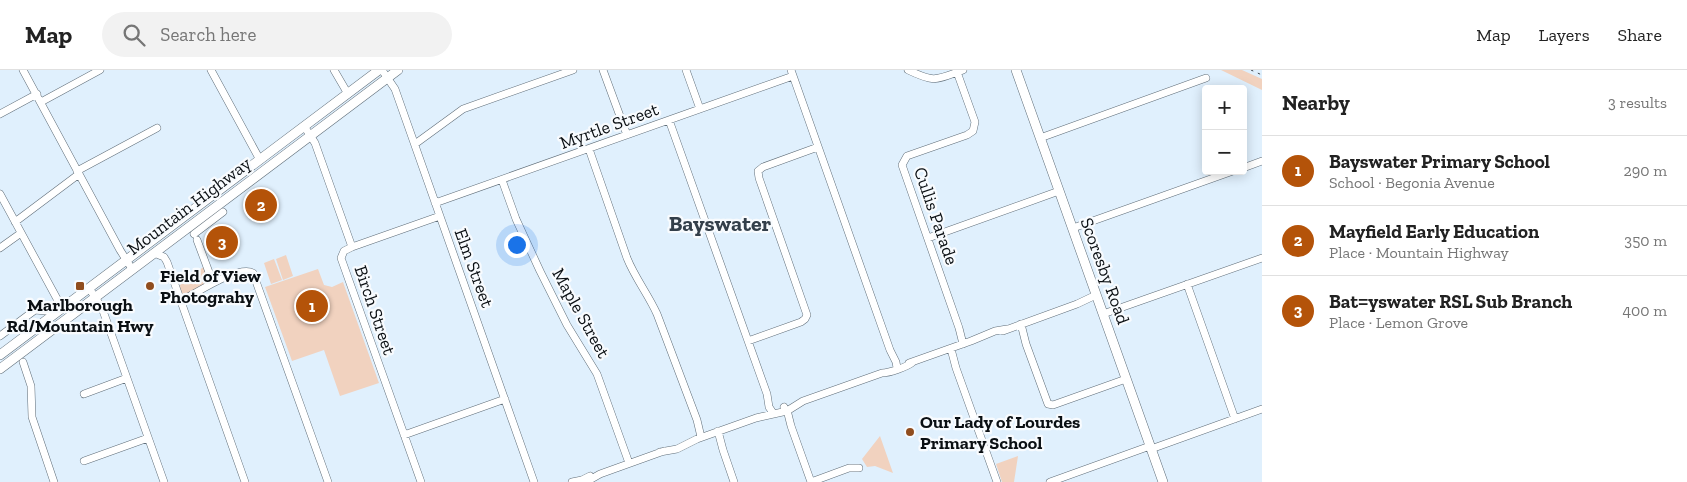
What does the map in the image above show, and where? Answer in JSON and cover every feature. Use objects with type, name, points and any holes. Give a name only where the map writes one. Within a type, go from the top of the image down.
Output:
[{"type":"main road","name":"Mountain Highway","points":[[0,355],[348,94],[383,72],[398,70]]},
{"type":"main road","name":"Scoresby Road","points":[[1016,70],[1163,482]]},
{"type":"main road","name":"Mountain Highway","points":[[0,369],[154,253],[194,235],[383,72]]},
{"type":"street","points":[[23,70],[132,269]]},
{"type":"street","points":[[40,102],[100,70]]},
{"type":"street","points":[[211,70],[260,160]]},
{"type":"street","points":[[334,70],[348,94]]},
{"type":"street","points":[[414,144],[463,109],[573,70]]},
{"type":"street","points":[[603,70],[627,135]]},
{"type":"street","points":[[686,70],[700,109]]},
{"type":"street","points":[[908,70],[932,79],[960,71]]},
{"type":"street","name":"Cullis Parade","points":[[960,71],[975,122],[973,131],[907,156],[904,158],[902,165],[959,328],[967,343]]},
{"type":"street","name":"Elm Street","points":[[383,72],[395,89],[534,481]]},
{"type":"street","points":[[792,73],[896,366]]},
{"type":"street","name":"Myrtle Street","points":[[436,203],[700,109],[792,73]]},
{"type":"street","points":[[1040,138],[1206,78]]},
{"type":"street","points":[[0,114],[37,94]]},
{"type":"street","points":[[669,120],[772,410]]},
{"type":"street","name":"Birch Street","points":[[304,126],[315,143],[352,247],[344,251],[342,258],[421,482]]},
{"type":"street","points":[[15,222],[78,173],[157,128]]},
{"type":"street","points":[[748,341],[801,322],[807,315],[758,171],[763,167],[818,147]]},
{"type":"street","points":[[589,149],[627,258],[657,314],[697,420],[701,438]]},
{"type":"street","points":[[1247,167],[1262,161]]},
{"type":"street","points":[[1073,228],[1222,175]]},
{"type":"street","name":"Maple Street","points":[[502,180],[516,218],[566,325],[597,374],[629,463]]},
{"type":"street","points":[[928,238],[1059,191]]},
{"type":"street","points":[[0,194],[22,233],[60,310],[35,310],[0,336]]},
{"type":"street","name":"Mountain Highway","points":[[194,235],[223,212]]},
{"type":"street","points":[[352,247],[440,216]]},
{"type":"street","points":[[182,218],[194,235],[213,283]]},
{"type":"street","points":[[0,248],[22,233]]},
{"type":"street","points":[[154,253],[164,257],[167,262],[245,482]]},
{"type":"street","points":[[1103,314],[1262,258]]},
{"type":"street","points":[[181,302],[213,283],[246,270],[252,272],[328,482]]},
{"type":"street","points":[[1187,284],[1235,419]]},
{"type":"street","points":[[89,288],[102,308],[164,482]]},
{"type":"street","points":[[572,482],[584,482],[590,475],[600,474],[684,442],[701,438],[756,418],[772,410],[785,410],[803,401],[889,372],[896,366],[906,367],[913,362],[967,343],[988,338],[1020,324],[1097,297]]},
{"type":"street","points":[[1020,324],[1048,404],[1053,405],[1126,379]]},
{"type":"street","points":[[949,349],[996,482]]},
{"type":"street","points":[[23,362],[32,386],[32,417],[54,482]]},
{"type":"street","points":[[84,394],[127,378]]},
{"type":"street","points":[[404,435],[505,399]]},
{"type":"street","points":[[1050,482],[1262,409]]},
{"type":"street","points":[[785,410],[811,482],[849,468],[859,468]]},
{"type":"street","points":[[716,432],[734,482]]},
{"type":"street","points":[[87,470],[83,459],[148,438]]},
{"type":"shaded area","points":[[1221,70],[1242,70],[1262,79],[1262,90]]},
{"type":"shaded area","points":[[286,255],[293,276],[283,280],[276,259]]},
{"type":"shaded area","points":[[274,259],[282,280],[271,284],[264,263]]},
{"type":"shaded area","points":[[206,265],[213,283],[181,301],[176,288]]},
{"type":"shaded area","points":[[318,269],[324,285],[332,287],[343,282],[379,383],[340,396],[324,350],[292,361],[265,287]]},
{"type":"shaded area","points":[[880,436],[893,473],[875,466],[867,467],[862,459]]},
{"type":"shaded area","points":[[1018,456],[1014,482],[1002,482],[996,464]]},
{"type":"railway","points":[[1251,70],[1262,75]]},
{"type":"place","name":"Mayfield Early Education","points":[[261,205]]},
{"type":"place","name":"Bat=yswater RSL Sub Branch","points":[[222,242]]},
{"type":"place","name":"Marlborough Rd/Mountain Hwy","points":[[80,286]]},
{"type":"place","name":"Field of View Photograhy","points":[[150,286]]},
{"type":"place","name":"Bayswater Primary School","points":[[312,306]]},
{"type":"place","name":"Our Lady of Lourdes Primary School","points":[[910,432]]},
{"type":"district","name":"Bayswater","points":[[720,223]]}]
